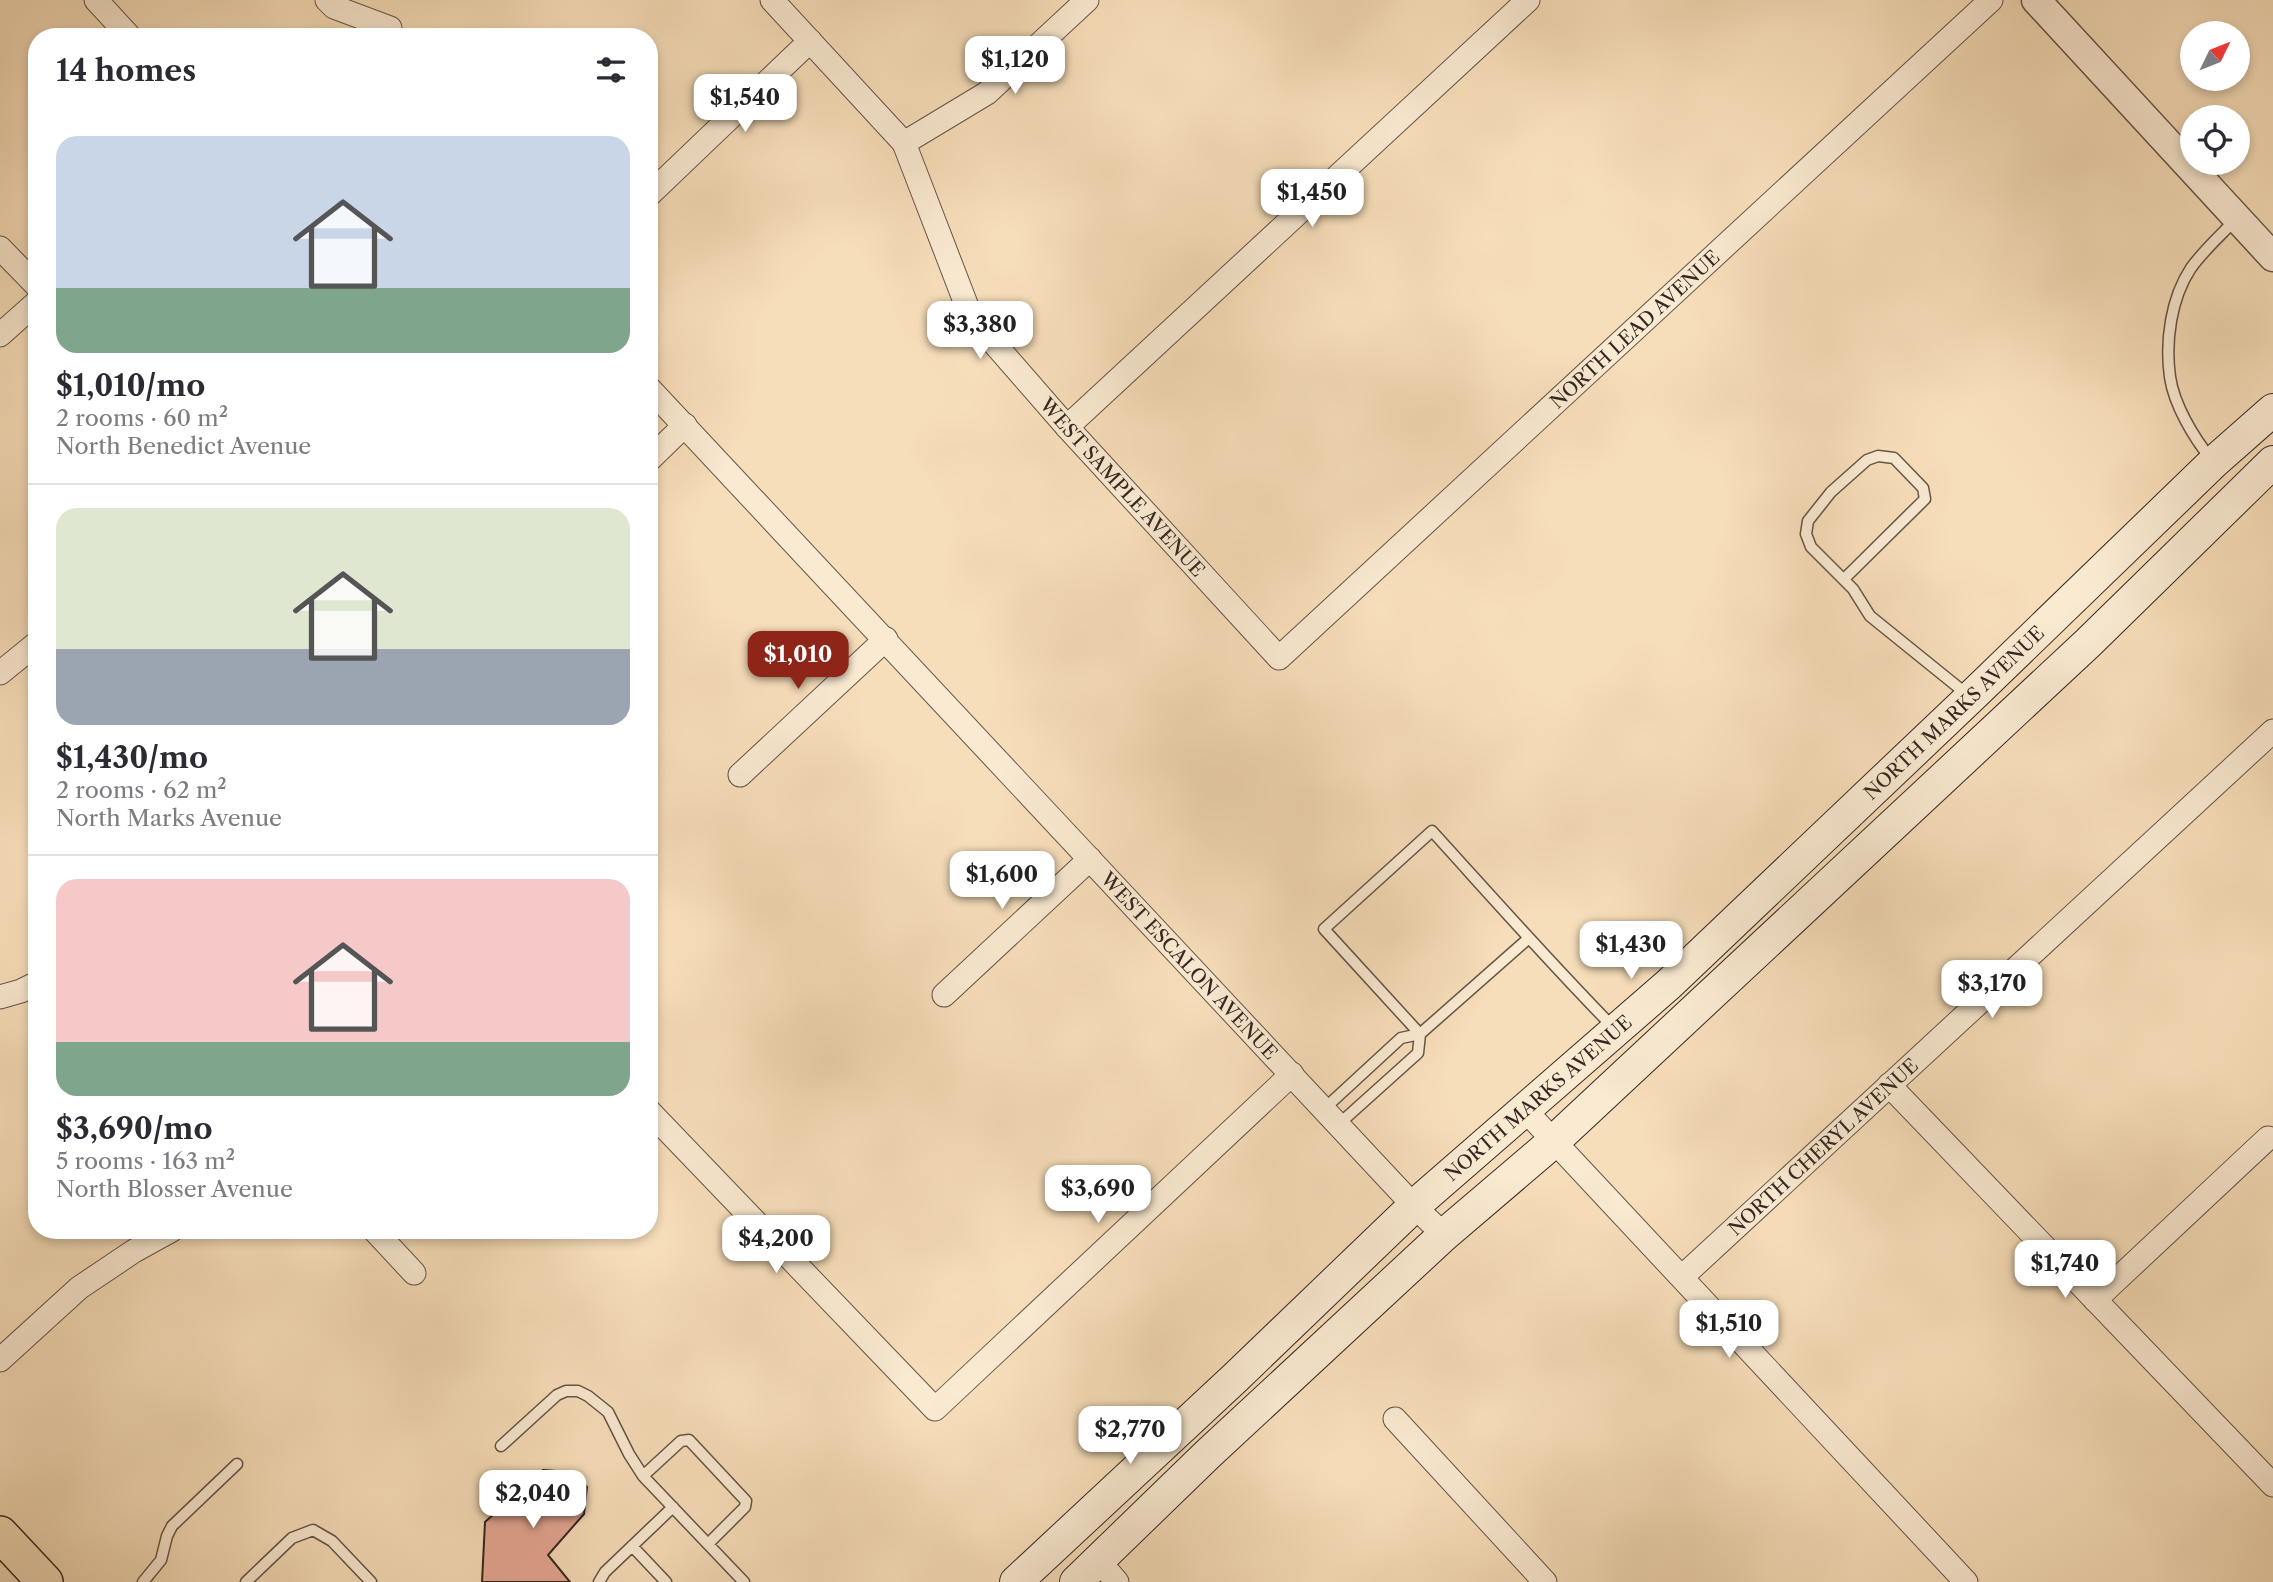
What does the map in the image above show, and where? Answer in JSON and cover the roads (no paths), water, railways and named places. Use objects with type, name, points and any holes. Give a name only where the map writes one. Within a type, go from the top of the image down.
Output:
[{"type":"main road","name":"NORTH MARKS AVENUE","points":[[1016,1582],[1235,1378],[1413,1206],[1679,974],[1971,698],[2214,462],[2273,410]]},
{"type":"main road","name":"NORTH MARKS AVENUE","points":[[1097,1575],[1208,1454],[1444,1235],[1553,1142],[2088,643],[2273,463]]},
{"type":"main road","points":[[1097,1575],[1096,1544],[1101,1533],[1112,1518],[1202,1435],[1233,1400],[1235,1378]]},
{"type":"main road","points":[[0,1534],[45,1582]]},
{"type":"street","points":[[96,0],[122,28]]},
{"type":"street","points":[[327,0],[334,7],[390,28]]},
{"type":"street","name":"WEST SAMPLE AVENUE","points":[[772,0],[904,143],[971,317],[1067,427],[1279,658]]},
{"type":"street","points":[[904,143],[987,93],[1087,0]]},
{"type":"street","points":[[1067,427],[1528,0]]},
{"type":"street","name":"NORTH LEAD AVENUE","points":[[1279,658],[1991,0]]},
{"type":"street","points":[[2036,0],[2273,257]]},
{"type":"street","points":[[658,186],[810,41]]},
{"type":"street","points":[[0,248],[28,277]]},
{"type":"street","points":[[0,335],[28,310]]},
{"type":"street","name":"WEST ESCALON AVENUE","points":[[658,397],[1413,1206],[1444,1235]]},
{"type":"street","points":[[658,451],[685,425]]},
{"type":"street","points":[[740,775],[886,639]]},
{"type":"street","points":[[0,673],[28,650]]},
{"type":"street","name":"NORTH CHERYL AVENUE","points":[[1682,1277],[2273,731]]},
{"type":"street","points":[[944,995],[1090,859]]},
{"type":"street","points":[[0,997],[28,988]]},
{"type":"street","points":[[658,1120],[935,1409],[1292,1074]]},
{"type":"street","points":[[1889,1085],[2273,1485]]},
{"type":"street","points":[[1524,1109],[1966,1582]]},
{"type":"street","points":[[2095,1300],[2268,1138]]},
{"type":"street","points":[[0,1360],[79,1288],[156,1239]]},
{"type":"street","points":[[383,1239],[415,1273]]},
{"type":"street","points":[[1395,1419],[1545,1582]]},
{"type":"lane","points":[[2214,462],[2194,438],[2170,379],[2169,334],[2176,298],[2192,267],[2237,218]]},
{"type":"lane","points":[[1844,579],[1925,499],[1923,488],[1894,458],[1878,456],[1867,460],[1831,492],[1808,521],[1806,534],[1811,547],[1853,589],[1870,616],[1971,698]]},
{"type":"lane","points":[[1331,1117],[1418,1054],[1420,1034],[1324,929],[1432,831],[1616,1030]]},
{"type":"lane","points":[[1331,1117],[1401,1038],[1420,1034],[1529,937]]},
{"type":"lane","points":[[501,1446],[557,1395],[565,1391],[578,1391],[588,1396],[608,1412],[643,1476],[744,1582]]},
{"type":"lane","points":[[643,1476],[681,1441],[689,1440],[746,1501],[745,1507],[708,1544]]},
{"type":"lane","points":[[143,1582],[161,1560],[172,1526],[237,1464]]},
{"type":"lane","points":[[600,1582],[605,1572],[673,1507]]},
{"type":"lane","points":[[246,1582],[292,1538],[313,1530],[332,1541],[371,1582]]},
{"type":"lane","points":[[632,1546],[666,1582]]}]
